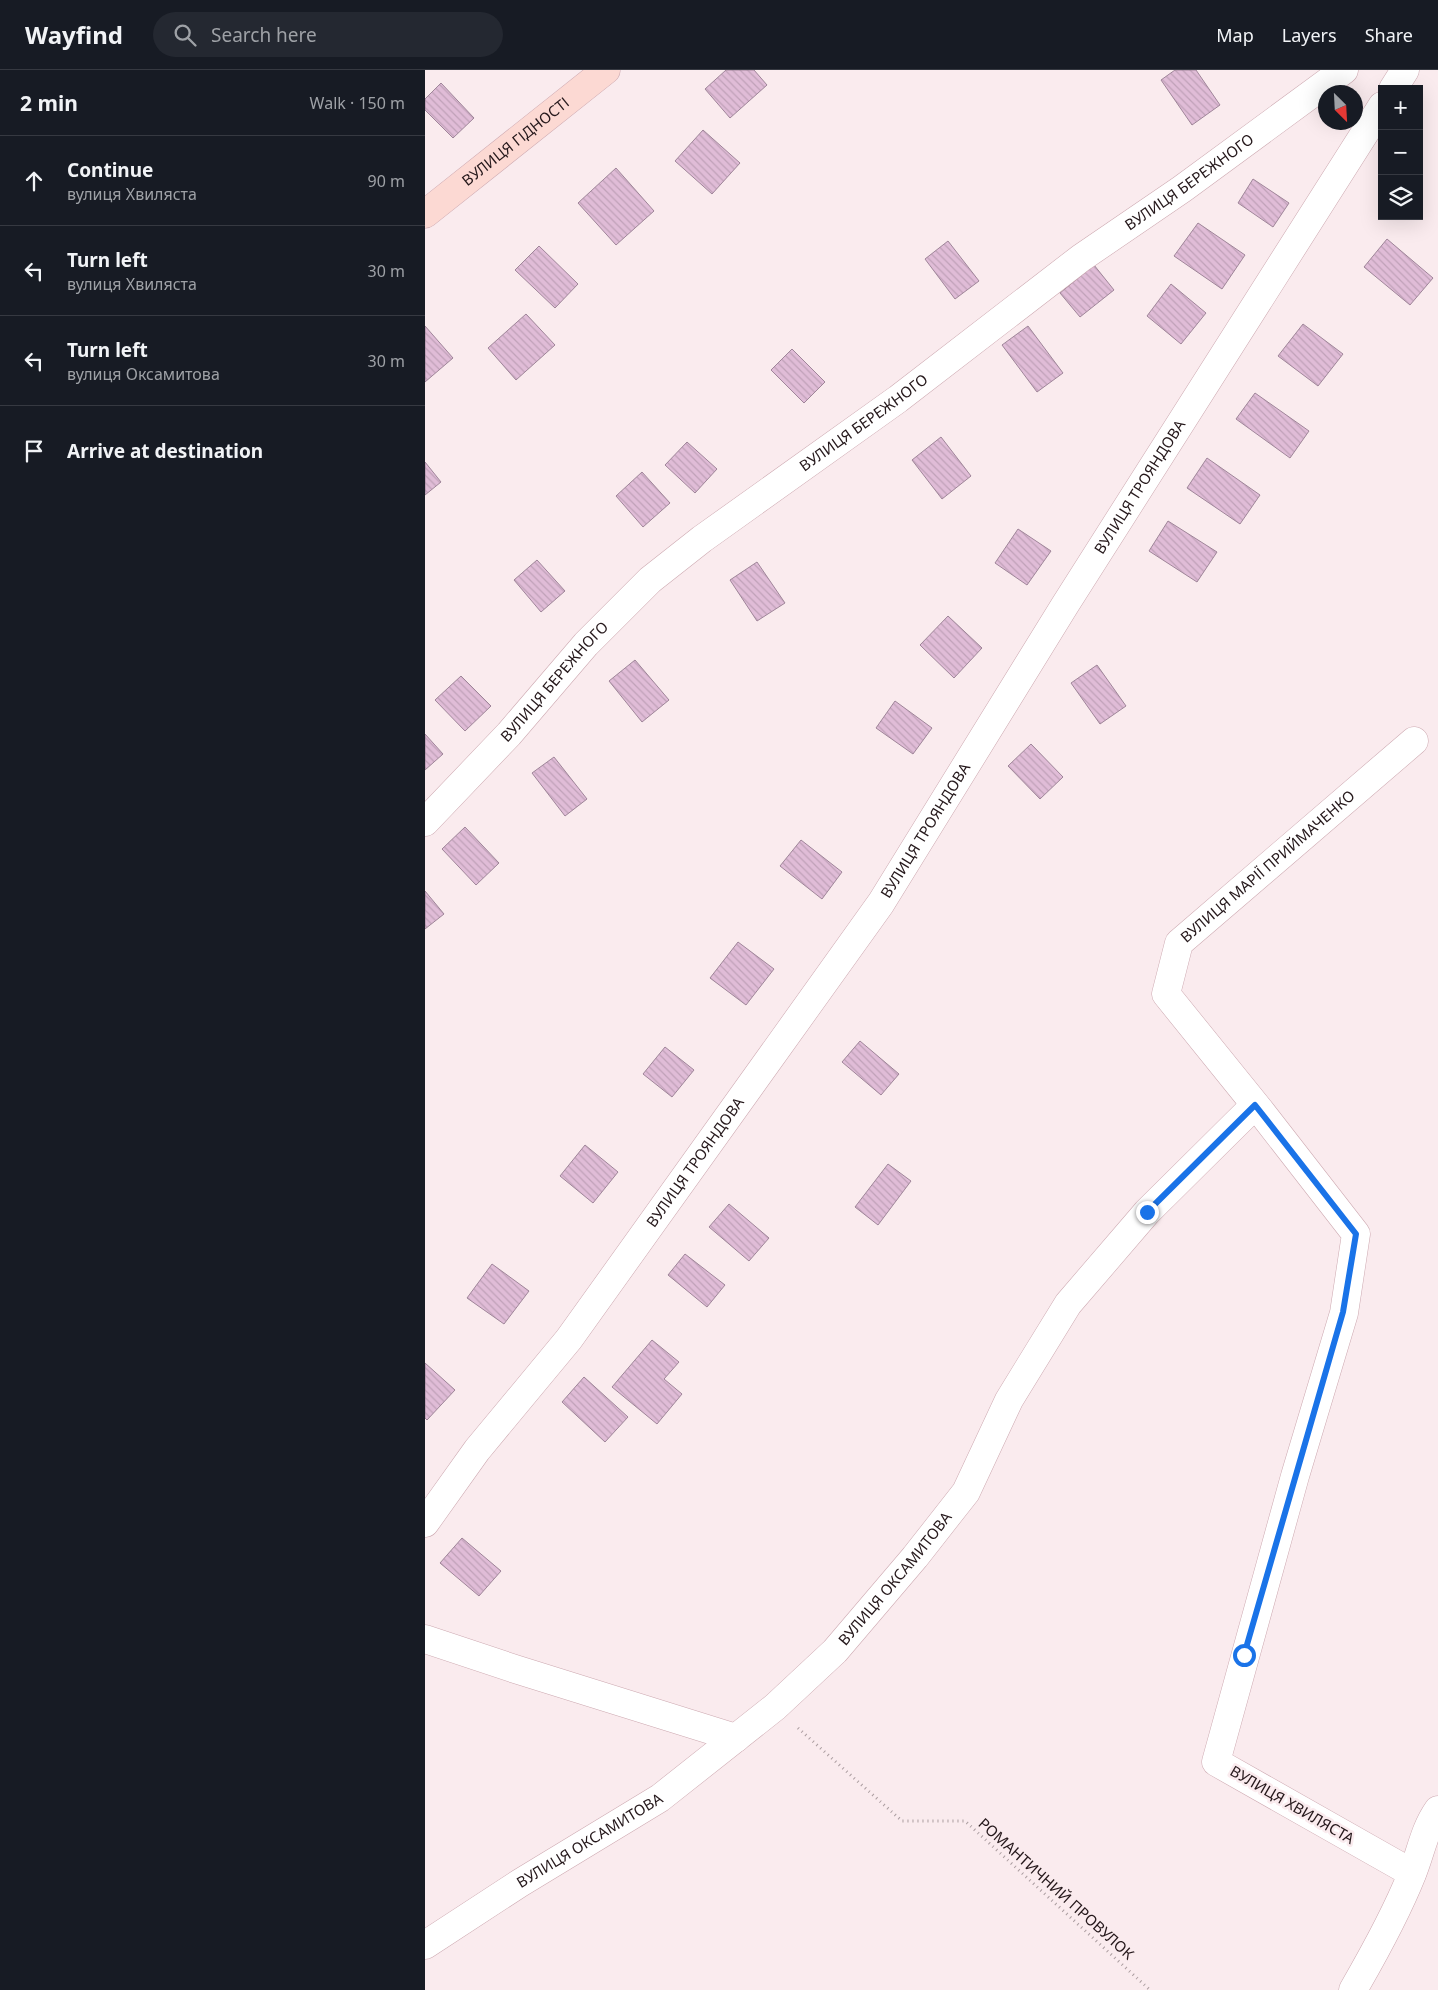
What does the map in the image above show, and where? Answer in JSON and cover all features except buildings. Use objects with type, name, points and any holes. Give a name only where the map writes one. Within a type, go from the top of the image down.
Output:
[{"type":"street","name":"ВУЛИЦЯ ГІДНОСТІ","points":[[425,214],[606,70]]},
{"type":"street","name":"ВУЛИЦЯ БЕРЕЖНОГО","points":[[425,822],[509,734],[586,644],[650,580],[702,539],[899,399],[1081,258],[1182,189],[1344,70]]},
{"type":"street","points":[[1396,85],[1405,70]]},
{"type":"street","name":"ВУЛИЦЯ ТРОЯНДОВА","points":[[425,1522],[477,1450],[569,1339],[881,903],[1065,605],[1378,112]]},
{"type":"street","name":"ВУЛИЦЯ МАРІЇ ПРИЙМАЧЕНКО","points":[[1255,1105],[1166,994],[1179,943],[1414,741]]},
{"type":"street","name":"ВУЛИЦЯ ОКСАМИТОВА","points":[[425,1945],[520,1883],[660,1798],[775,1707],[835,1651],[915,1557],[966,1492],[1009,1400],[1068,1304],[1147,1212],[1255,1105]]},
{"type":"street","name":"ВУЛИЦЯ ХВИЛЯСТА","points":[[1255,1105],[1356,1234],[1343,1312],[1289,1495],[1216,1762],[1412,1873]]},
{"type":"street","points":[[425,1639],[736,1738]]},
{"type":"street","points":[[1353,1990],[1381,1942],[1412,1873],[1428,1824],[1438,1810]]},
{"type":"path","name":"РОМАНТИЧНИЙ ПРОВУЛОК","points":[[775,1707],[901,1821],[965,1821],[1150,1990]]},
{"type":"route","points":[[1147,1212],[1255,1105],[1356,1234],[1343,1312],[1244,1655]]}]
